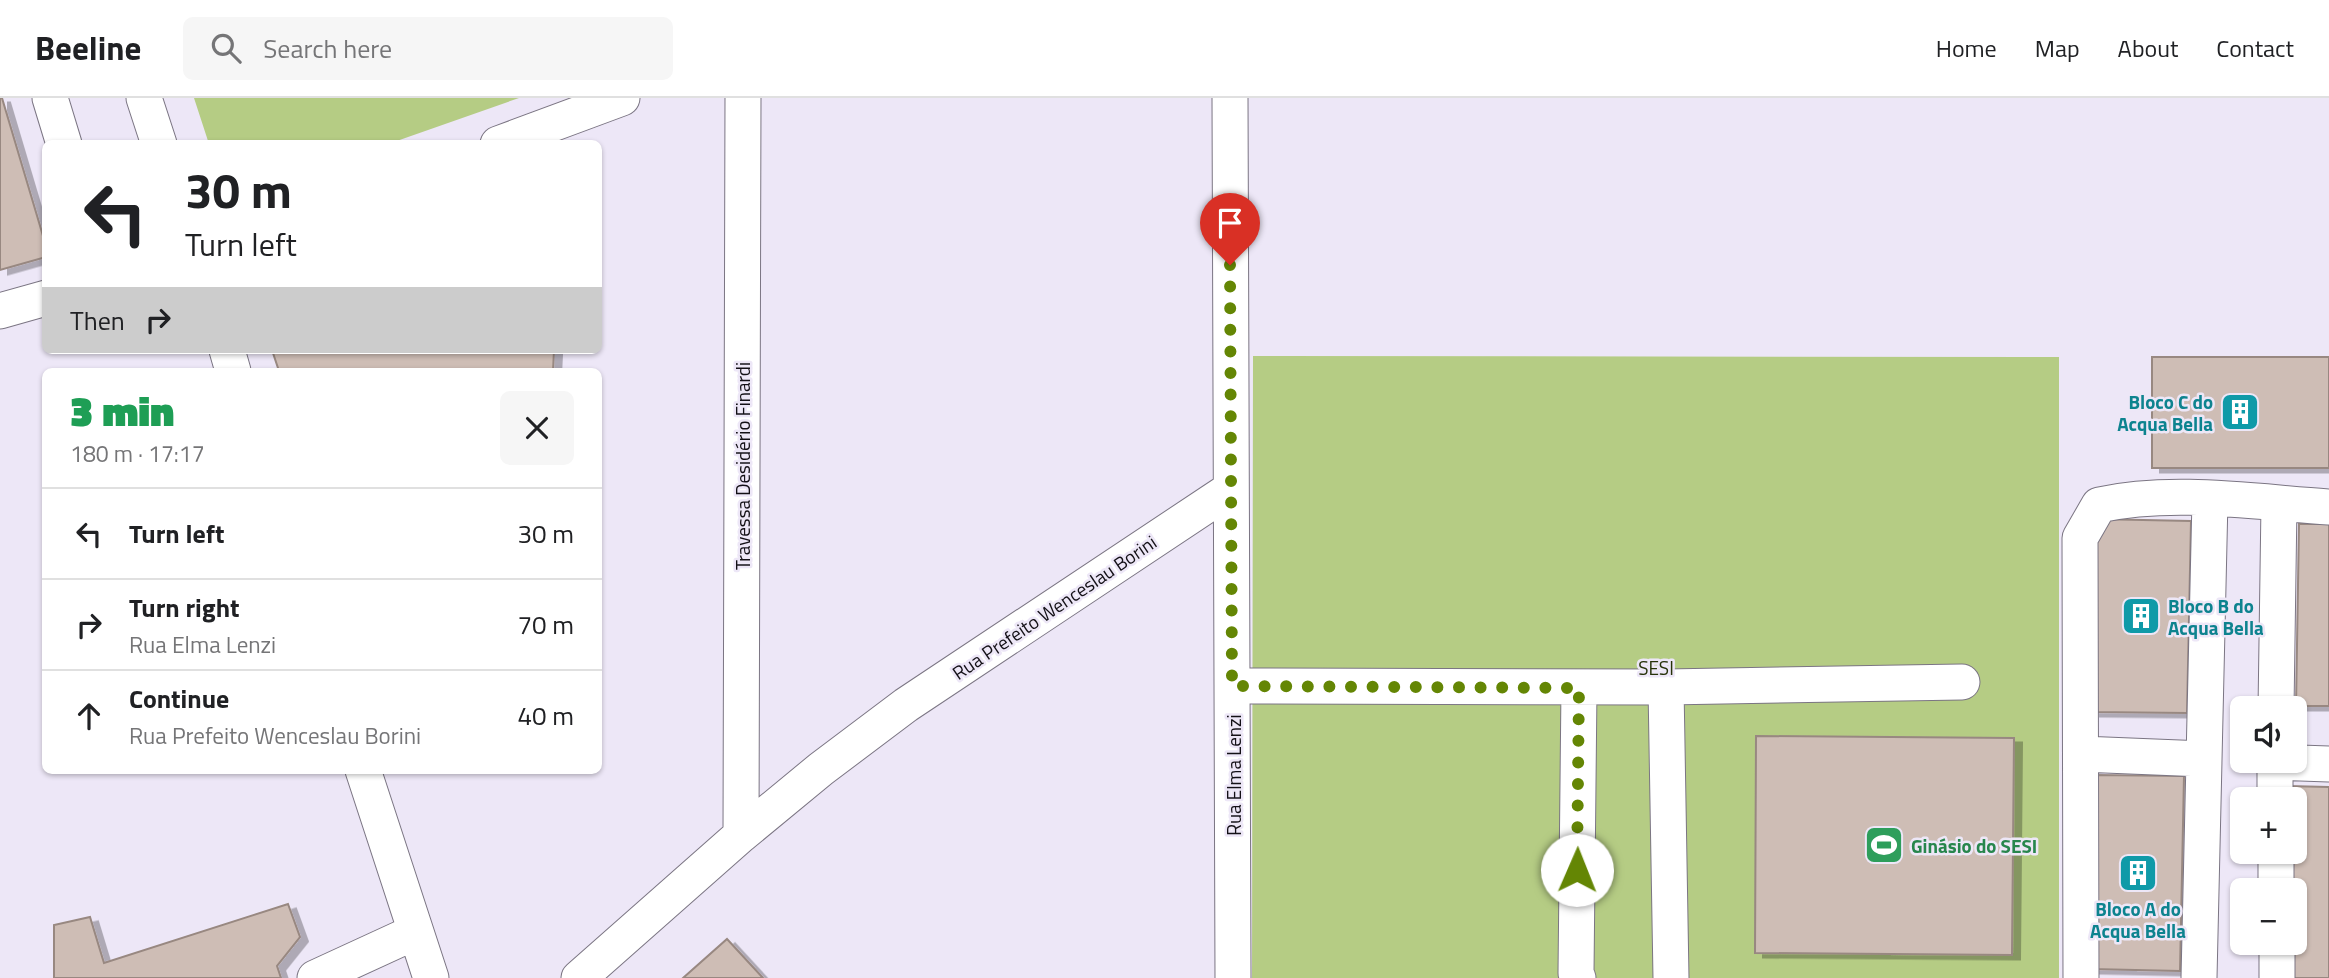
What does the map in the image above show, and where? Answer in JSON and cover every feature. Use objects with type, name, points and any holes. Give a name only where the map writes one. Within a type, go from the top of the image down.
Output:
[{"type":"street","points":[[50,98],[63,140]]},
{"type":"street","points":[[144,98],[158,140]]},
{"type":"street","points":[[509,140],[622,98]]},
{"type":"street","name":"Travessa Desidério Finardi","points":[[741,835],[743,98]]},
{"type":"street","points":[[1230,98],[1231,489]]},
{"type":"street","points":[[0,311],[42,299]]},
{"type":"street","name":"Rua Prefeito Wenceslau Borini","points":[[579,978],[741,835],[821,769],[906,705],[1231,489]]},
{"type":"street","name":"Rua Elma Lenzi","points":[[1231,489],[1233,978]]},
{"type":"street","points":[[2081,978],[2080,538],[2099,505],[2132,498],[2210,499],[2329,507]]},
{"type":"street","points":[[2199,978],[2210,499]]},
{"type":"street","points":[[2276,696],[2279,503]]},
{"type":"street","points":[[1232,686],[1579,688],[1962,682]]},
{"type":"street","points":[[1666,687],[1671,978]]},
{"type":"street","points":[[1578,978],[1579,688]]},
{"type":"street","points":[[2081,754],[2204,759]]},
{"type":"street","points":[[2307,763],[2329,764]]},
{"type":"street","points":[[364,774],[431,978]]},
{"type":"street","points":[[315,978],[415,932]]},
{"type":"street","points":[[2277,955],[2277,978]]},
{"type":"green space","points":[[194,98],[519,98],[400,140],[208,140]]},
{"type":"green space","name":"SESI","points":[[1253,356],[2059,357],[2059,978],[1252,978]]},
{"type":"building","points":[[2,98],[42,233],[42,258],[0,270]]},
{"type":"building","points":[[273,354],[554,354],[553,368],[278,368]]},
{"type":"building","name":"Bloco C do Acqua Bella","points":[[2152,357],[2329,357],[2329,468],[2152,468]]},
{"type":"building","name":"Bloco B do Acqua Bella","points":[[2095,519],[2191,521],[2187,713],[2092,712]]},
{"type":"building","points":[[2299,524],[2329,524],[2329,706],[2307,706],[2307,696],[2296,696]]},
{"type":"building","name":"Ginásio do SESI","points":[[1756,736],[2014,738],[2012,955],[1755,953]]},
{"type":"building","name":"Bloco A do Acqua Bella","points":[[2095,775],[2184,776],[2180,971],[2091,969]]},
{"type":"building","points":[[2287,786],[2329,787],[2329,978],[2283,978],[2290,955],[2307,955],[2307,878],[2285,878],[2285,864],[2307,864],[2307,787]]},
{"type":"building","points":[[288,904],[300,937],[277,966],[281,978],[54,978],[54,925],[90,917],[104,963]]},
{"type":"building","points":[[727,939],[763,978],[683,978]]},
{"type":"place","name":"Bloco C do Acqua Bella","points":[[2240,412]]},
{"type":"place","name":"Bloco B do Acqua Bella","points":[[2141,616]]},
{"type":"place","name":"Ginásio do SESI","points":[[1884,845]]},
{"type":"place","name":"Bloco A do Acqua Bella","points":[[2138,873]]},
{"type":"route","points":[[1230,265],[1232,686],[1579,688],[1577,870]]}]
